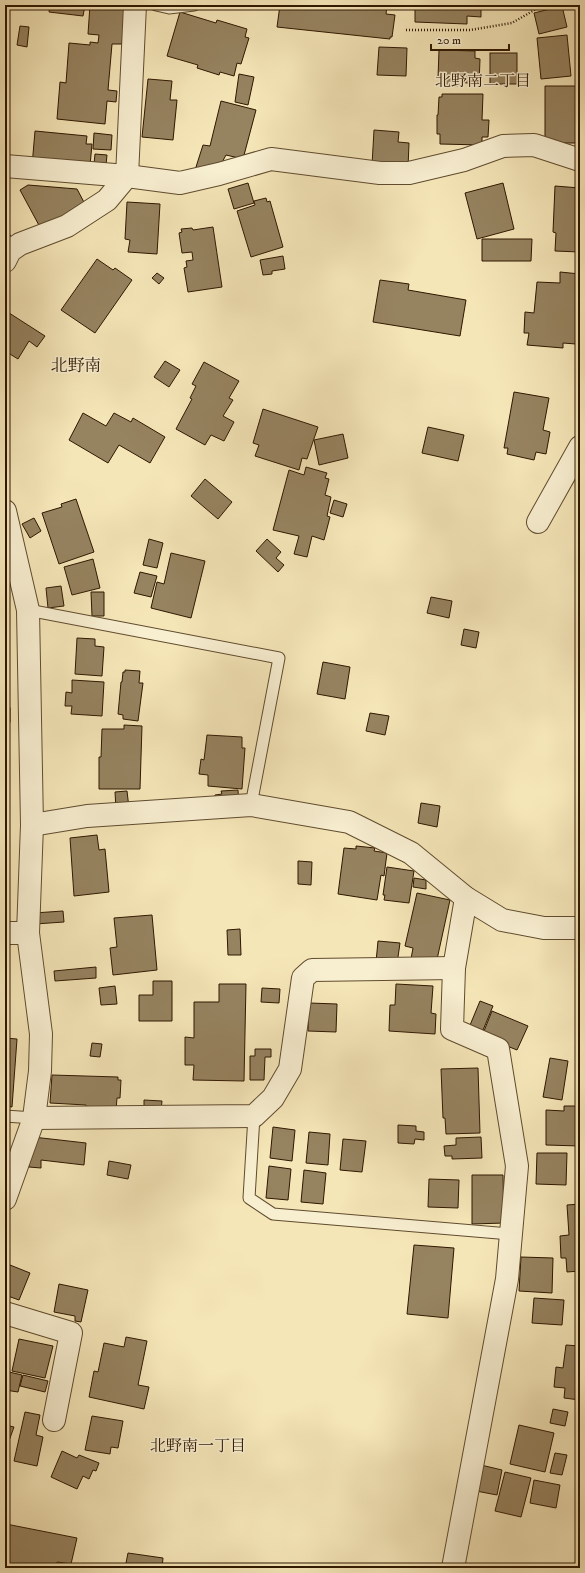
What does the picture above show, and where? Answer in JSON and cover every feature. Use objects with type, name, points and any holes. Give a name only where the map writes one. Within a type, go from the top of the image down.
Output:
[{"type":"street","points":[[7,250],[67,226],[107,200],[127,176],[135,5]]},
{"type":"street","points":[[5,166],[127,176],[180,183],[219,174],[272,158],[380,173],[409,173],[464,160],[503,146],[534,146],[580,160]]},
{"type":"street","points":[[538,522],[580,447]]},
{"type":"street","points":[[5,511],[28,610],[32,825],[28,933],[41,1034],[40,1071],[34,1118],[5,1199]]},
{"type":"street","points":[[32,825],[87,816],[251,805],[349,822],[410,853],[466,898],[502,920],[544,928],[580,928]]},
{"type":"street","points":[[453,1568],[506,1279],[517,1166],[498,1049],[452,1029],[454,968],[466,898]]},
{"type":"street","points":[[5,933],[28,933]]},
{"type":"street","points":[[34,1118],[254,1116],[274,1098],[290,1069],[303,978],[312,970],[454,968]]},
{"type":"street","points":[[5,1313],[71,1334],[54,1420]]},
{"type":"lane","points":[[156,5],[169,8],[194,5]]},
{"type":"lane","points":[[28,610],[279,658],[251,805]]},
{"type":"lane","points":[[5,1116],[34,1118]]},
{"type":"lane","points":[[254,1116],[249,1198],[273,1214],[511,1234]]},
{"type":"path","points":[[406,30],[470,30],[512,23],[543,5]]},
{"type":"building","points":[[50,5],[85,5],[83,16],[49,12]]},
{"type":"building","points":[[90,5],[125,5],[122,44],[112,44],[108,90],[117,91],[116,102],[107,101],[105,124],[57,119],[60,82],[66,83],[69,43],[90,45],[90,42],[98,43],[99,35],[88,34]]},
{"type":"building","points":[[280,5],[387,5],[386,14],[395,15],[392,37],[390,37],[390,39],[277,27]]},
{"type":"building","points":[[415,5],[481,5],[481,17],[467,16],[467,24],[415,22]]},
{"type":"building","points":[[562,6],[567,27],[539,34],[534,13]]},
{"type":"building","points":[[180,12],[216,23],[217,20],[247,29],[245,37],[249,38],[241,64],[237,63],[234,76],[220,72],[219,75],[197,68],[198,65],[167,56]]},
{"type":"building","points":[[20,26],[29,27],[27,47],[17,45]]},
{"type":"building","points":[[567,35],[571,76],[541,79],[537,38]]},
{"type":"building","points":[[379,47],[407,48],[406,76],[377,75]]},
{"type":"building","points":[[439,50],[475,51],[475,58],[480,59],[479,85],[461,82],[461,86],[443,85],[443,78],[438,78]]},
{"type":"building","points":[[490,53],[517,53],[517,84],[490,84]]},
{"type":"building","points":[[239,74],[254,77],[248,105],[235,102]]},
{"type":"building","points":[[148,79],[172,81],[170,100],[177,100],[173,140],[142,137]]},
{"type":"building","points":[[545,86],[579,86],[580,143],[545,143]]},
{"type":"building","points":[[442,94],[483,94],[482,120],[489,120],[488,137],[482,137],[482,145],[440,144],[440,134],[437,134],[437,115],[439,97],[442,97]]},
{"type":"building","points":[[221,101],[256,110],[243,159],[226,155],[219,168],[209,172],[196,167],[203,145],[210,146]]},
{"type":"building","points":[[374,130],[399,132],[398,142],[409,143],[408,168],[372,165]]},
{"type":"building","points":[[35,131],[87,136],[86,144],[92,144],[90,166],[32,166]]},
{"type":"building","points":[[94,133],[112,135],[111,150],[93,149]]},
{"type":"building","points":[[95,154],[107,155],[106,165],[94,164]]},
{"type":"building","points":[[248,183],[254,203],[234,209],[228,189]]},
{"type":"building","points":[[503,183],[514,229],[477,239],[465,193]]},
{"type":"building","points":[[28,185],[77,189],[86,206],[41,229],[20,190]]},
{"type":"building","points":[[555,186],[580,188],[580,252],[555,251],[556,233],[553,232]]},
{"type":"building","points":[[266,198],[267,202],[270,201],[283,247],[251,257],[237,211],[255,205],[254,201]]},
{"type":"building","points":[[127,202],[160,204],[157,254],[128,252],[130,240],[125,239]]},
{"type":"building","points":[[213,227],[222,287],[188,292],[184,268],[187,267],[186,261],[193,260],[192,252],[182,253],[179,233],[182,232],[181,229],[192,228],[193,230]]},
{"type":"building","points":[[482,239],[532,239],[531,261],[482,261]]},
{"type":"building","points":[[283,256],[285,269],[272,271],[272,274],[263,275],[260,260]]},
{"type":"building","points":[[97,259],[113,270],[115,268],[132,280],[95,333],[61,310]]},
{"type":"building","points":[[560,272],[580,274],[576,344],[563,343],[563,348],[527,345],[529,333],[524,333],[525,312],[534,313],[537,282],[560,283]]},
{"type":"building","points":[[157,273],[164,278],[159,284],[152,278]]},
{"type":"building","points":[[380,280],[409,284],[408,290],[466,300],[460,336],[373,322]]},
{"type":"building","points":[[6,311],[45,336],[37,347],[29,341],[18,359],[5,351]]},
{"type":"building","points":[[165,361],[180,370],[169,387],[154,377]]},
{"type":"building","points":[[204,362],[239,381],[229,398],[233,400],[223,416],[234,422],[224,441],[211,435],[205,445],[176,429],[192,399],[190,398],[196,386],[192,384]]},
{"type":"building","points":[[514,392],[549,398],[543,430],[550,432],[546,454],[536,452],[534,460],[507,454],[508,448],[504,448]]},
{"type":"building","points":[[263,409],[318,427],[307,459],[302,458],[299,470],[255,456],[259,445],[253,443]]},
{"type":"building","points":[[83,413],[106,426],[114,413],[131,422],[133,418],[165,437],[150,463],[119,445],[108,463],[69,440]]},
{"type":"building","points":[[428,427],[464,435],[458,461],[422,453]]},
{"type":"building","points":[[343,434],[348,458],[319,465],[314,440]]},
{"type":"building","points":[[306,467],[327,473],[325,478],[329,479],[325,495],[331,497],[327,516],[330,517],[324,540],[312,536],[307,557],[294,554],[299,536],[273,530],[289,470],[304,475]]},
{"type":"building","points":[[205,479],[232,502],[218,519],[191,496]]},
{"type":"building","points":[[76,499],[94,552],[59,564],[42,513],[62,507],[61,504]]},
{"type":"building","points":[[334,500],[347,504],[343,517],[330,513]]},
{"type":"building","points":[[34,518],[41,531],[30,538],[22,524]]},
{"type":"building","points":[[149,539],[163,543],[157,568],[143,565]]},
{"type":"building","points":[[267,539],[281,552],[276,558],[284,565],[278,572],[256,551]]},
{"type":"building","points":[[171,553],[205,561],[191,618],[151,608],[157,582],[164,584]]},
{"type":"building","points":[[93,559],[100,588],[72,595],[64,567]]},
{"type":"building","points":[[140,572],[157,576],[151,597],[134,593]]},
{"type":"building","points":[[61,586],[64,606],[48,608],[46,588]]},
{"type":"building","points":[[91,592],[104,592],[104,616],[92,616]]},
{"type":"building","points":[[431,597],[452,601],[449,618],[427,613]]},
{"type":"building","points":[[464,629],[479,632],[476,648],[461,645]]},
{"type":"building","points":[[77,638],[95,639],[95,646],[104,647],[102,676],[75,674]]},
{"type":"building","points":[[323,662],[350,667],[345,699],[317,694]]},
{"type":"building","points":[[125,670],[140,671],[139,683],[143,683],[138,721],[123,719],[123,715],[118,714],[121,682],[123,672],[125,672]]},
{"type":"building","points":[[72,680],[104,682],[102,716],[71,714],[72,706],[65,706],[66,692],[72,693]]},
{"type":"building","points":[[5,708],[10,708],[10,722],[5,722]]},
{"type":"building","points":[[370,713],[389,716],[385,735],[366,731]]},
{"type":"building","points":[[124,725],[142,726],[140,789],[99,789],[99,757],[101,757],[102,729],[124,729]]},
{"type":"building","points":[[5,732],[9,733],[7,744],[5,744]]},
{"type":"building","points":[[207,735],[242,737],[242,748],[245,748],[242,789],[208,786],[208,775],[199,774],[201,759],[204,760]]},
{"type":"building","points":[[5,750],[7,750],[5,763]]},
{"type":"building","points":[[238,790],[239,805],[215,806],[215,795],[222,794],[221,791]]},
{"type":"building","points":[[127,791],[129,808],[116,809],[115,792]]},
{"type":"building","points":[[421,803],[440,806],[437,827],[418,823]]},
{"type":"building","points":[[97,835],[99,850],[105,849],[109,892],[74,896],[70,838]]},
{"type":"building","points":[[356,846],[375,848],[374,851],[387,853],[384,876],[381,875],[377,900],[338,894],[344,848],[356,849]]},
{"type":"building","points":[[5,861],[7,861],[7,880],[5,880]]},
{"type":"building","points":[[298,861],[312,862],[311,885],[298,884]]},
{"type":"building","points":[[387,867],[414,871],[409,903],[384,900],[385,895],[383,895]]},
{"type":"building","points":[[414,878],[426,880],[426,889],[413,887]]},
{"type":"building","points":[[417,893],[450,900],[436,964],[410,964],[413,948],[405,946]]},
{"type":"building","points":[[63,911],[64,922],[35,924],[34,913]]},
{"type":"building","points":[[152,915],[157,970],[113,975],[110,948],[117,947],[114,918]]},
{"type":"building","points":[[240,929],[241,955],[228,955],[227,930]]},
{"type":"building","points":[[378,941],[400,943],[397,964],[376,962]]},
{"type":"building","points":[[96,967],[96,978],[55,981],[54,971]]},
{"type":"building","points":[[153,981],[172,981],[172,1021],[139,1021],[139,995],[153,995]]},
{"type":"building","points":[[219,984],[246,984],[244,1081],[193,1080],[194,1065],[185,1065],[185,1037],[194,1038],[194,1002],[219,1002]]},
{"type":"building","points":[[396,984],[433,986],[431,1013],[436,1014],[435,1034],[389,1031],[390,1005],[395,1005]]},
{"type":"building","points":[[115,986],[117,1004],[101,1005],[99,988]]},
{"type":"building","points":[[262,988],[280,989],[279,1003],[261,1002]]},
{"type":"building","points":[[480,1001],[493,1006],[481,1035],[468,1030]]},
{"type":"building","points":[[309,1003],[337,1004],[336,1032],[308,1031]]},
{"type":"building","points":[[492,1011],[528,1026],[517,1050],[482,1036]]},
{"type":"building","points":[[5,1038],[17,1039],[12,1107],[5,1106]]},
{"type":"building","points":[[92,1043],[102,1044],[100,1057],[90,1056]]},
{"type":"building","points":[[255,1049],[271,1049],[271,1057],[265,1057],[264,1080],[250,1080],[250,1056],[255,1056]]},
{"type":"building","points":[[550,1058],[568,1061],[562,1100],[543,1097]]},
{"type":"building","points":[[478,1068],[480,1133],[446,1134],[445,1118],[443,1118],[441,1069]]},
{"type":"building","points":[[52,1075],[118,1077],[118,1080],[121,1080],[120,1098],[117,1098],[116,1110],[86,1108],[86,1105],[50,1103]]},
{"type":"building","points":[[144,1100],[162,1101],[161,1111],[144,1111]]},
{"type":"building","points":[[564,1106],[578,1106],[577,1112],[580,1112],[580,1146],[546,1145],[546,1110],[564,1111]]},
{"type":"building","points":[[398,1125],[416,1126],[416,1131],[424,1132],[424,1140],[415,1139],[414,1144],[398,1143]]},
{"type":"building","points":[[273,1127],[295,1130],[292,1161],[270,1158]]},
{"type":"building","points":[[309,1132],[330,1134],[328,1165],[306,1163]]},
{"type":"building","points":[[33,1137],[86,1143],[84,1165],[41,1160],[41,1168],[29,1167]]},
{"type":"building","points":[[481,1137],[482,1158],[452,1159],[452,1156],[445,1156],[444,1146],[456,1145],[456,1138]]},
{"type":"building","points":[[343,1139],[366,1141],[362,1172],[340,1170]]},
{"type":"building","points":[[537,1153],[567,1153],[566,1185],[536,1184]]},
{"type":"building","points":[[109,1161],[131,1165],[128,1179],[107,1175]]},
{"type":"building","points":[[269,1166],[291,1169],[288,1200],[266,1198]]},
{"type":"building","points":[[304,1170],[326,1173],[323,1204],[301,1202]]},
{"type":"building","points":[[472,1175],[503,1175],[504,1223],[472,1224]]},
{"type":"building","points":[[429,1179],[459,1180],[458,1208],[428,1207]]},
{"type":"building","points":[[580,1204],[580,1271],[567,1272],[566,1258],[561,1258],[560,1236],[569,1235],[567,1205]]},
{"type":"building","points":[[414,1245],[454,1248],[448,1318],[407,1314]]},
{"type":"building","points":[[521,1257],[553,1258],[552,1293],[519,1291]]},
{"type":"building","points":[[5,1263],[30,1273],[19,1300],[5,1295]]},
{"type":"building","points":[[59,1284],[88,1290],[81,1322],[75,1321],[75,1316],[54,1312]]},
{"type":"building","points":[[534,1298],[564,1300],[562,1325],[532,1323]]},
{"type":"building","points":[[126,1337],[147,1341],[138,1385],[149,1387],[144,1409],[89,1397],[94,1371],[98,1372],[104,1343],[124,1347]]},
{"type":"building","points":[[19,1339],[53,1346],[45,1378],[12,1371]]},
{"type":"building","points":[[566,1345],[580,1346],[580,1400],[564,1398],[565,1388],[554,1387],[556,1367],[563,1368]]},
{"type":"building","points":[[5,1371],[22,1375],[18,1392],[5,1390]]},
{"type":"building","points":[[23,1375],[48,1381],[45,1392],[20,1386]]},
{"type":"building","points":[[553,1409],[568,1412],[565,1426],[550,1423]]},
{"type":"building","points":[[25,1412],[40,1415],[36,1435],[43,1437],[37,1466],[14,1461]]},
{"type":"building","points":[[92,1416],[123,1421],[118,1448],[111,1447],[110,1454],[85,1450]]},
{"type":"building","points":[[5,1425],[14,1427],[5,1452]]},
{"type":"building","points":[[519,1425],[554,1433],[545,1472],[510,1464]]},
{"type":"building","points":[[62,1451],[77,1458],[79,1455],[99,1463],[96,1471],[93,1470],[89,1479],[83,1476],[77,1489],[51,1477]]},
{"type":"building","points":[[555,1453],[567,1455],[562,1475],[550,1473]]},
{"type":"building","points":[[481,1465],[502,1470],[497,1495],[476,1491]]},
{"type":"building","points":[[505,1472],[531,1478],[521,1517],[495,1511]]},
{"type":"building","points":[[534,1480],[560,1485],[556,1508],[530,1503]]},
{"type":"building","points":[[6,1524],[77,1538],[71,1564],[57,1562],[56,1568],[5,1568]]},
{"type":"building","points":[[128,1553],[163,1558],[162,1568],[125,1568]]},
{"type":"district","name":"北野南二丁目","points":[[483,81]]},
{"type":"district","name":"北野南","points":[[76,366]]},
{"type":"district","name":"北野南一丁目","points":[[198,1446]]}]
